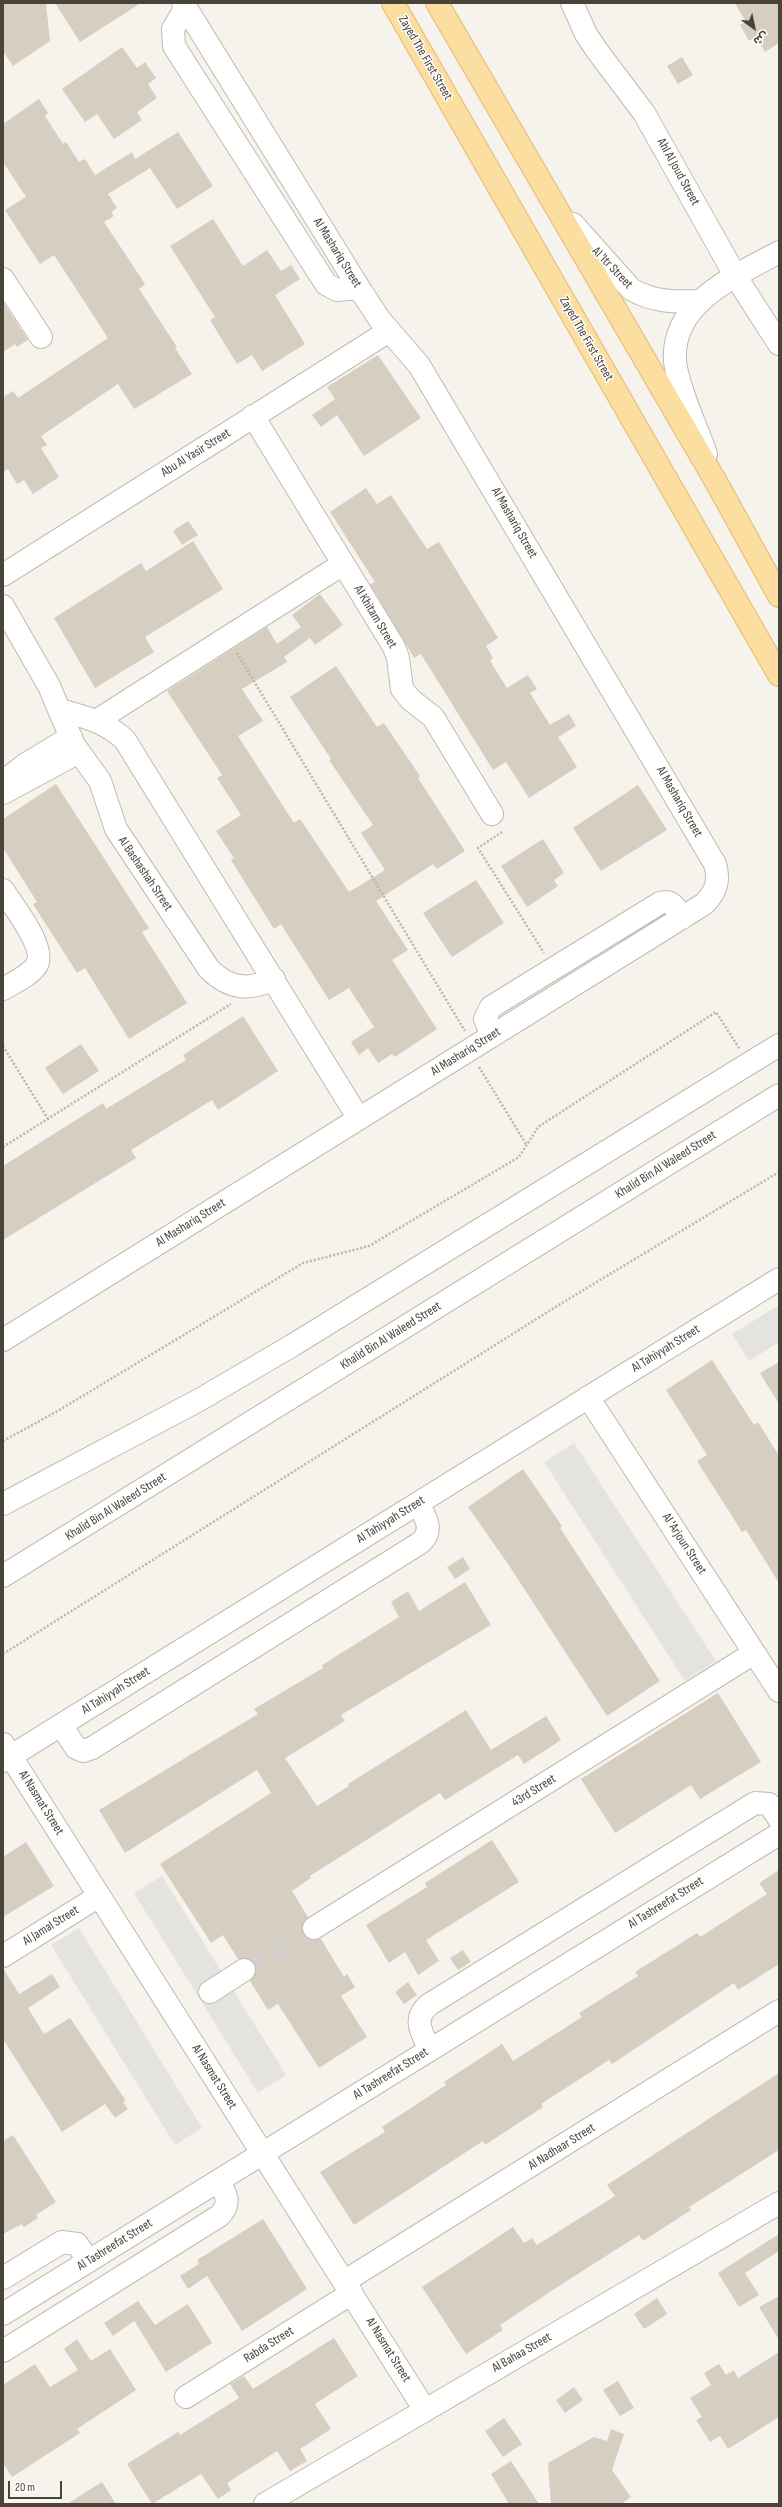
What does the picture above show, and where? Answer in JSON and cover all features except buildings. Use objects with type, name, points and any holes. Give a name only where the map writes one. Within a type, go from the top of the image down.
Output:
[{"type":"main road","name":"Zayed The First Street","points":[[393,3],[779,676]]},
{"type":"main road","points":[[437,3],[715,480],[779,596]]},
{"type":"street","name":"Ahl Al Joud Street","points":[[572,3],[586,34],[652,125],[736,277],[779,344]]},
{"type":"street","points":[[184,5],[173,30],[174,46],[326,284],[337,290],[359,288]]},
{"type":"street","name":"Al Mashariq Street","points":[[3,1340],[704,904],[713,895],[717,885],[715,864],[469,446],[419,365],[389,331],[359,288],[184,5]]},
{"type":"street","name":"Al 'Itr Street","points":[[548,194],[594,249],[631,289],[642,296],[659,301],[698,301]]},
{"type":"street","points":[[715,480],[675,362],[679,330],[698,301],[779,252]]},
{"type":"street","points":[[3,278],[41,337]]},
{"type":"street","name":"Abu Al Yasir Street","points":[[3,574],[389,331]]},
{"type":"street","name":"Al Khitam Street","points":[[253,416],[396,652],[402,689],[411,700],[428,712],[437,722],[492,814]]},
{"type":"street","points":[[96,721],[344,564]]},
{"type":"street","name":"Al Bashashah Street","points":[[3,606],[60,710],[75,744],[100,781],[116,829],[209,969],[227,984],[248,987],[260,985],[274,978]]},
{"type":"street","points":[[60,710],[109,726],[125,740],[274,978],[359,1119]]},
{"type":"street","points":[[3,782],[26,764],[75,744]]},
{"type":"street","points":[[3,793],[75,744]]},
{"type":"street","points":[[3,890],[36,944],[39,958],[33,970],[3,989]]},
{"type":"street","points":[[478,1044],[486,1024],[488,1011],[553,968],[660,903],[669,902],[673,904],[682,918]]},
{"type":"street","points":[[3,1504],[195,1402],[286,1349],[779,1044]]},
{"type":"street","name":"Khalid Bin Al Waleed Street","points":[[3,1576],[779,1095]]},
{"type":"street","name":"Al Tahiyyah Street","points":[[6,1753],[61,1725],[779,1279]]},
{"type":"street","name":"Al 'Arjoun Street","points":[[588,1397],[779,1691]]},
{"type":"street","points":[[61,1725],[79,1750],[88,1750],[106,1739],[420,1543],[427,1536],[429,1526],[418,1503]]},
{"type":"street","points":[[3,1590],[18,1575],[26,1562]]},
{"type":"street","name":"43rd Street","points":[[314,1928],[754,1653]]},
{"type":"street","name":"Al Nasmat Street","points":[[6,1753],[99,1896],[262,2154],[349,2287],[425,2410]]},
{"type":"street","points":[[430,2050],[418,2026],[421,2014],[430,2004],[755,1803],[769,1804],[779,1819]]},
{"type":"street","name":"Al Tashreefat Street","points":[[3,2314],[779,1834]]},
{"type":"street","name":"Al Jamal Street","points":[[3,1956],[99,1896]]},
{"type":"street","points":[[210,1992],[244,1970]]},
{"type":"street","name":"Al Nadhaar Street","points":[[349,2287],[779,2012]]},
{"type":"street","points":[[3,2351],[219,2216],[226,2208],[228,2199],[219,2181]]},
{"type":"street","name":"Al Bahaa Street","points":[[276,2501],[425,2410],[779,2202]]},
{"type":"street","points":[[3,2278],[62,2242],[77,2244],[90,2261]]},
{"type":"street","name":"Rabda Street","points":[[186,2396],[349,2287]]},
{"type":"path","points":[[228,637],[478,1044],[526,1144]]},
{"type":"path","points":[[492,814],[503,832],[478,848],[553,968]]},
{"type":"path","points":[[3,1147],[219,1013],[248,987]]},
{"type":"path","points":[[3,1441],[56,1412],[303,1264],[359,1249],[377,1241],[519,1157],[538,1127],[716,1012],[749,1063]]},
{"type":"path","points":[[3,1046],[48,1119]]},
{"type":"path","points":[[3,1654],[562,1303],[779,1172]]},
{"type":"shaded area","points":[[779,1305],[779,1342],[749,1361],[732,1334]]},
{"type":"shaded area","points":[[574,1443],[716,1661],[685,1681],[544,1462]]},
{"type":"shaded area","points":[[162,1876],[286,2075],[258,2093],[134,1893]]},
{"type":"shaded area","points":[[79,1928],[202,2128],[175,2145],[51,1945]]},
{"type":"tunnel","points":[[244,1970],[314,1928]]}]
